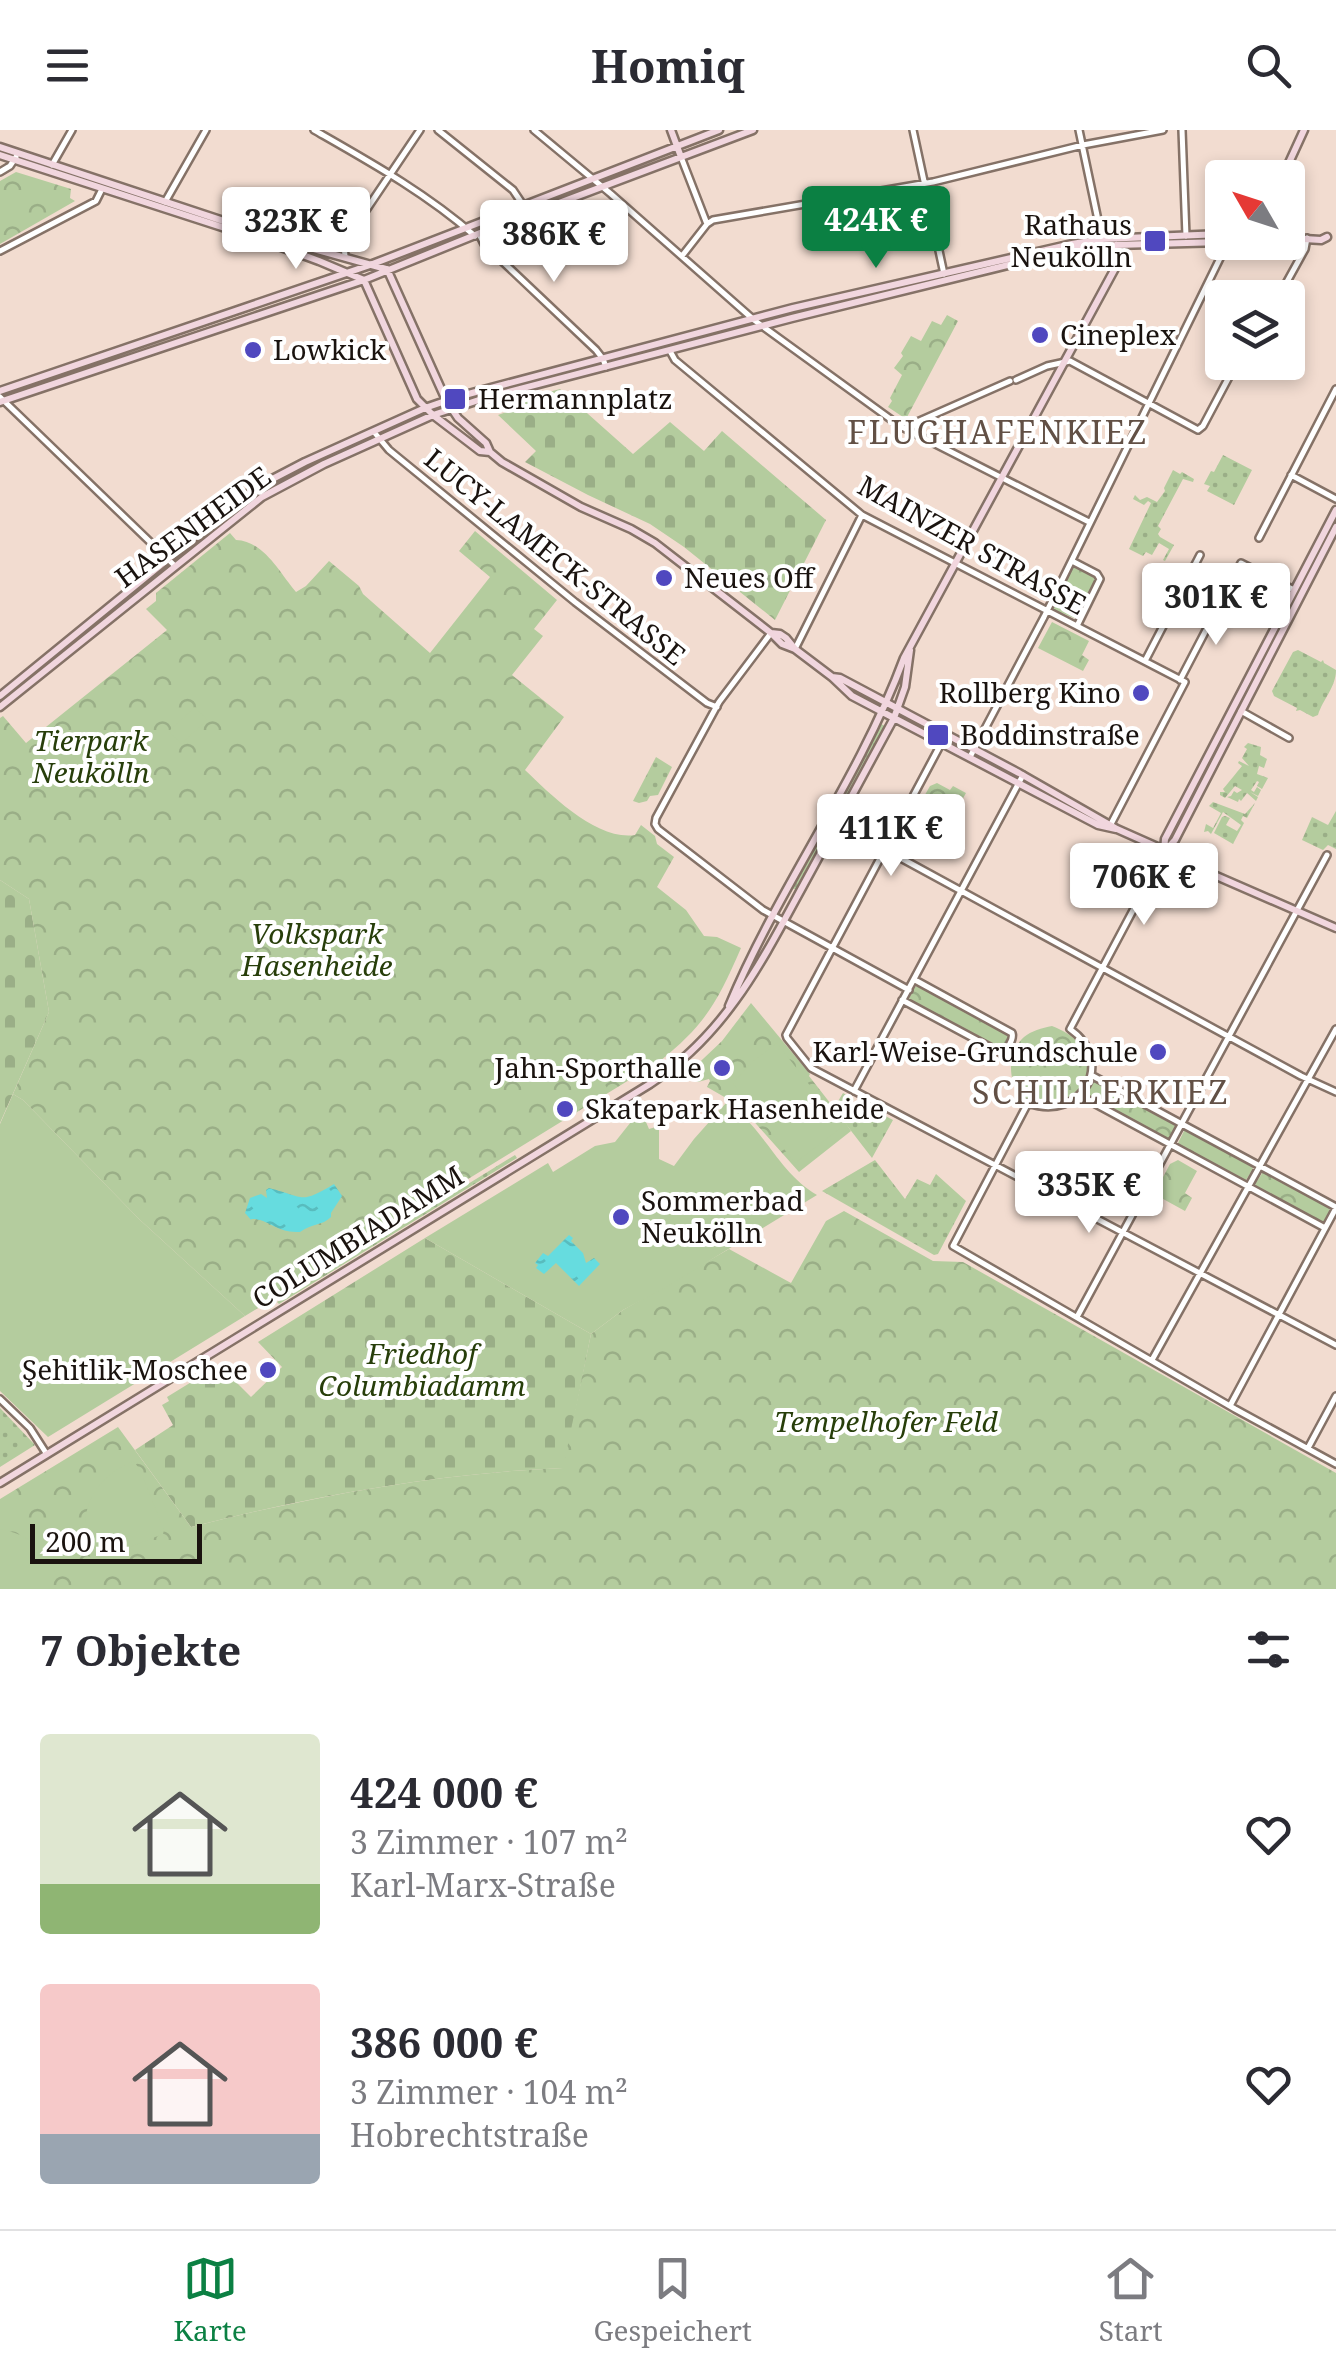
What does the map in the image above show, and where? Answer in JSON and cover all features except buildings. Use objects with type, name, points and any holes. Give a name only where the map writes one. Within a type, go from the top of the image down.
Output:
[{"type":"main road","points":[[671,130],[681,156]]},
{"type":"main road","points":[[1,398],[21,382],[348,272],[719,130]]},
{"type":"main road","points":[[1,398],[364,280],[753,130]]},
{"type":"main road","points":[[1290,160],[1304,130]]},
{"type":"main road","points":[[698,137],[703,149]]},
{"type":"main road","points":[[0,151],[321,256],[387,270],[446,400],[490,452]]},
{"type":"main road","points":[[16,157],[52,165],[321,256],[364,280],[417,399],[480,451],[490,452],[531,480],[656,543],[852,696],[942,742],[1024,775],[1164,852],[1334,929]]},
{"type":"main road","points":[[1307,238],[1331,236]]},
{"type":"main road","points":[[1116,245],[1126,238]]},
{"type":"main road","points":[[425,408],[764,327],[1072,244],[1102,239],[1205,238]]},
{"type":"main road","points":[[910,650],[1119,261],[1116,245],[1102,239]]},
{"type":"main road","points":[[669,347],[790,309],[1068,250],[1205,241]]},
{"type":"main road","points":[[364,280],[370,264]]},
{"type":"main road","points":[[320,282],[323,294]]},
{"type":"main road","points":[[138,343],[142,354]]},
{"type":"main road","points":[[433,415],[605,363]]},
{"type":"main road","points":[[21,382],[25,393]]},
{"type":"main road","name":"HASENHEIDE","points":[[190,548],[255,502],[425,408]]},
{"type":"main road","name":"HASENHEIDE","points":[[0,707],[190,548],[255,488],[280,474],[433,415]]},
{"type":"main road","points":[[279,488],[280,474]]},
{"type":"main road","points":[[1164,852],[1174,842],[1182,815],[1336,510]]},
{"type":"main road","points":[[1296,592],[1336,527]]},
{"type":"main road","name":"HASENHEIDE","points":[[0,696],[172,563]]},
{"type":"main road","name":"COLUMBIADAMM","points":[[727,1012],[773,916],[883,712],[910,650]]},
{"type":"main road","name":"COLUMBIADAMM","points":[[0,1483],[664,1075],[695,1049],[744,991],[894,718],[906,681],[910,650]]},
{"type":"main road","points":[[832,677],[898,709],[1019,784],[1102,827],[1114,826]]},
{"type":"main road","points":[[788,890],[798,895]]},
{"type":"street","points":[[52,165],[72,130]]},
{"type":"street","points":[[165,202],[206,130]]},
{"type":"street","points":[[314,130],[390,174],[477,234],[605,363]]},
{"type":"street","points":[[346,260],[344,244],[420,130]]},
{"type":"street","points":[[438,130],[513,190],[523,205]]},
{"type":"street","points":[[534,130],[754,320],[909,430],[1089,522]]},
{"type":"street","points":[[913,130],[945,276]]},
{"type":"street","points":[[1079,130],[1102,239]]},
{"type":"street","points":[[682,256],[707,224],[724,218],[925,184],[1082,145],[1162,130]]},
{"type":"street","points":[[1182,130],[1186,236]]},
{"type":"street","points":[[681,156],[707,224]]},
{"type":"street","points":[[0,172],[16,157]]},
{"type":"street","points":[[0,252],[96,201],[103,185]]},
{"type":"street","points":[[1288,280],[1307,238]]},
{"type":"street","points":[[972,753],[1047,610],[1215,260]]},
{"type":"street","name":"MAINZER STRASSE","points":[[669,347],[675,360],[862,516],[1183,681]]},
{"type":"street","points":[[909,430],[917,422],[1065,361],[1200,429],[1227,380]]},
{"type":"street","points":[[1259,538],[1336,389]]},
{"type":"street","points":[[1,398],[172,563]]},
{"type":"street","name":"LUCY-LAMECK-STRASSE","points":[[376,436],[588,613],[717,707]]},
{"type":"street","points":[[1291,476],[1336,499]]},
{"type":"street","points":[[795,650],[862,516]]},
{"type":"street","points":[[1145,661],[1200,555]]},
{"type":"street","points":[[1070,560],[1098,574],[1100,580],[1077,626]]},
{"type":"street","points":[[1114,826],[1241,563],[1296,592]]},
{"type":"street","points":[[771,634],[717,707],[655,824],[773,916],[908,990]]},
{"type":"street","points":[[1237,709],[1289,738]]},
{"type":"street","points":[[942,742],[786,1035],[809,1066],[1336,1345]]},
{"type":"street","points":[[854,1090],[1024,775]]},
{"type":"street","points":[[853,832],[1336,1092]]},
{"type":"street","points":[[1164,852],[1070,1030],[1080,1038],[1091,1058],[1090,1075],[1079,1096],[1058,1107],[1028,1103],[953,1246],[1230,1404],[1238,1404],[1244,1412],[1336,1464]]},
{"type":"street","points":[[1076,1317],[1327,855]]},
{"type":"street","points":[[902,1000],[1001,1053],[1014,1036],[914,980]]},
{"type":"street","points":[[1152,1360],[1336,1029]]},
{"type":"street","points":[[1090,1075],[1336,1208],[1230,1404]]},
{"type":"street","points":[[1079,1096],[1325,1228]]},
{"type":"street","points":[[1308,1448],[1336,1396]]},
{"type":"street","points":[[0,1399],[30,1428],[47,1454]]},
{"type":"green space","points":[[16,172],[71,189],[70,198],[75,201],[0,244],[0,181]]},
{"type":"green space","points":[[947,315],[958,321],[906,419],[888,407],[902,375],[894,368],[911,336],[921,341],[932,321],[941,325]]},
{"type":"green space","points":[[560,389],[633,454],[670,422],[704,451],[722,431],[826,520],[775,620],[650,524],[525,462],[536,451],[498,415],[509,411],[507,403]]},
{"type":"green space","points":[[1223,455],[1252,470],[1234,505],[1207,491],[1210,486],[1204,484]]},
{"type":"green space","points":[[1173,470],[1194,479],[1183,479],[1158,526],[1160,537],[1174,545],[1165,561],[1169,549],[1159,543],[1152,555],[1146,552],[1143,556],[1129,549],[1151,503],[1144,505],[1133,499],[1135,495],[1140,500],[1147,497],[1157,502]]},
{"type":"green space","name":"Volkspark Hasenheide","points":[[475,531],[557,600],[534,629],[543,636],[512,675],[564,717],[525,770],[590,824],[620,835],[635,835],[641,825],[655,836],[657,844],[674,857],[657,887],[686,910],[704,936],[717,937],[741,948],[709,1010],[660,1061],[245,1316],[139,1219],[13,1094],[49,1012],[29,899],[0,880],[0,718],[3,716],[26,743],[167,630],[146,609],[156,601],[156,593],[230,533],[236,540],[263,552],[296,592],[329,561],[430,653],[490,577],[459,551]]},
{"type":"green space","points":[[1072,566],[1097,579],[1076,619],[1052,608]]},
{"type":"green space","points":[[1052,622],[1089,641],[1082,655],[1089,660],[1083,671],[1038,648]]},
{"type":"green space","points":[[1298,650],[1336,670],[1332,687],[1318,715],[1313,717],[1296,711],[1272,691],[1293,652]]},
{"type":"green space","points":[[195,707],[207,720],[181,744],[169,731]]},
{"type":"green space","points":[[881,724],[885,726],[793,889]]},
{"type":"green space","points":[[1248,743],[1261,747],[1260,755],[1267,759],[1257,774],[1268,778],[1262,789],[1257,781],[1251,790],[1261,790],[1258,796],[1250,792],[1258,797],[1256,801],[1247,793],[1238,802],[1227,797],[1242,790],[1235,786],[1225,798],[1220,792],[1225,792],[1223,789],[1242,766],[1239,761],[1249,766],[1242,758]]},
{"type":"green space","points":[[656,757],[672,767],[658,795],[639,803],[633,801]]},
{"type":"green space","points":[[937,783],[966,793],[941,838],[910,821],[930,786]]},
{"type":"green space","points":[[1213,802],[1245,814],[1255,803],[1247,818],[1243,816],[1244,823],[1233,844],[1214,833],[1225,816],[1230,818],[1226,825],[1237,831],[1241,825],[1223,812],[1211,834],[1204,832],[1206,824],[1213,828],[1221,813],[1209,806]]},
{"type":"green space","points":[[1336,811],[1336,849],[1328,845],[1323,850],[1302,840],[1312,817],[1328,825]]},
{"type":"green space","points":[[0,880],[29,899],[49,1012],[0,1123]]},
{"type":"green space","points":[[920,985],[1009,1033],[1003,1050],[911,1003],[909,998]]},
{"type":"green space","points":[[751,1003],[834,1108],[843,1093],[854,1099],[843,1119],[851,1131],[799,1172],[740,1106],[707,1087],[709,1079],[698,1082],[685,1076],[722,1041]]},
{"type":"green space","points":[[1052,1026],[1079,1043],[1089,1068],[1076,1094],[1047,1105],[1032,1102],[1019,1092],[1011,1068],[1018,1043],[1037,1030]]},
{"type":"green space","points":[[777,1043],[842,1127],[795,1163],[733,1083]]},
{"type":"green space","points":[[1095,1079],[1174,1122],[1169,1139],[1085,1096]]},
{"type":"green space","name":"Skatepark Hasenheide","points":[[602,1080],[609,1091],[554,1125],[547,1114],[551,1107]]},
{"type":"green space","points":[[13,1094],[139,1219],[245,1316],[48,1437],[0,1391],[0,1124]]},
{"type":"green space","points":[[857,1101],[893,1120],[872,1158],[845,1123]]},
{"type":"green space","name":"Sommerbad Neukölln","points":[[646,1103],[651,1110],[643,1115],[649,1129],[659,1126],[659,1159],[674,1166],[726,1103],[750,1123],[791,1174],[817,1195],[623,1310],[591,1334],[425,1238],[548,1163],[553,1172],[595,1146],[615,1142]]},
{"type":"green space","points":[[1188,1130],[1251,1164],[1253,1169],[1246,1180],[1180,1147],[1178,1143]]},
{"type":"green space","points":[[515,1155],[517,1158],[277,1302]]},
{"type":"green space","points":[[1080,1156],[1101,1171],[1086,1204],[1060,1190]]},
{"type":"green space","points":[[875,1160],[905,1199],[917,1179],[930,1185],[936,1174],[966,1201],[938,1254],[822,1191]]},
{"type":"green space","points":[[1178,1160],[1197,1171],[1185,1193],[1192,1198],[1185,1211],[1154,1194],[1170,1164]]},
{"type":"green space","points":[[1263,1172],[1329,1205],[1324,1222],[1257,1189],[1255,1184]]},
{"type":"green space","name":"Tempelhofer Feld","points":[[844,1211],[933,1261],[963,1262],[1336,1473],[1336,1589],[0,1589],[0,1499],[118,1427],[191,1527],[376,1488],[469,1475],[563,1468],[591,1334],[623,1310],[729,1249],[791,1283],[826,1221]]},
{"type":"green space","name":"Friedhof Columbiadamm","points":[[425,1238],[591,1334],[564,1468],[469,1475],[376,1488],[191,1527],[135,1450],[173,1425],[162,1405],[169,1401],[167,1397],[219,1365],[251,1397],[282,1367],[258,1342]]},
{"type":"green space","points":[[0,1408],[35,1445],[0,1467]]},
{"type":"green space","points":[[134,1461],[163,1534],[92,1562],[85,1530],[90,1502],[106,1478]]},
{"type":"green space","points":[[0,1529],[36,1545],[57,1577],[27,1589],[0,1589]]},
{"type":"water","points":[[334,1184],[342,1196],[331,1217],[300,1232],[251,1219],[245,1213],[250,1198],[261,1194],[267,1198],[269,1188],[308,1197]]},
{"type":"water","points":[[569,1235],[586,1263],[594,1258],[600,1264],[579,1286],[556,1263],[544,1274],[535,1263]]},
{"type":"place","name":"Rathaus Neukölln","points":[[1155,241]]},
{"type":"place","name":"Cineplex","points":[[1040,335]]},
{"type":"place","name":"Lowkick","points":[[253,350]]},
{"type":"place","name":"Hermannplatz","points":[[455,399]]},
{"type":"place","name":"Neues Off","points":[[664,578]]},
{"type":"place","name":"Rollberg Kino","points":[[1141,693]]},
{"type":"place","name":"Boddinstraße","points":[[938,735]]},
{"type":"place","name":"Karl-Weise-Grundschule","points":[[1158,1052]]},
{"type":"place","name":"Jahn-Sporthalle","points":[[722,1068]]},
{"type":"place","name":"Skatepark Hasenheide","points":[[565,1109]]},
{"type":"place","name":"Sommerbad Neukölln","points":[[621,1217]]},
{"type":"place","name":"Şehitlik-Moschee","points":[[268,1370]]},
{"type":"district","name":"FLUGHAFENKIEZ","points":[[998,433]]},
{"type":"district","name":"SCHILLERKIEZ","points":[[1101,1093]]},
{"type":"park label","name":"Tierpark Neukölln","points":[[91,757]]}]
